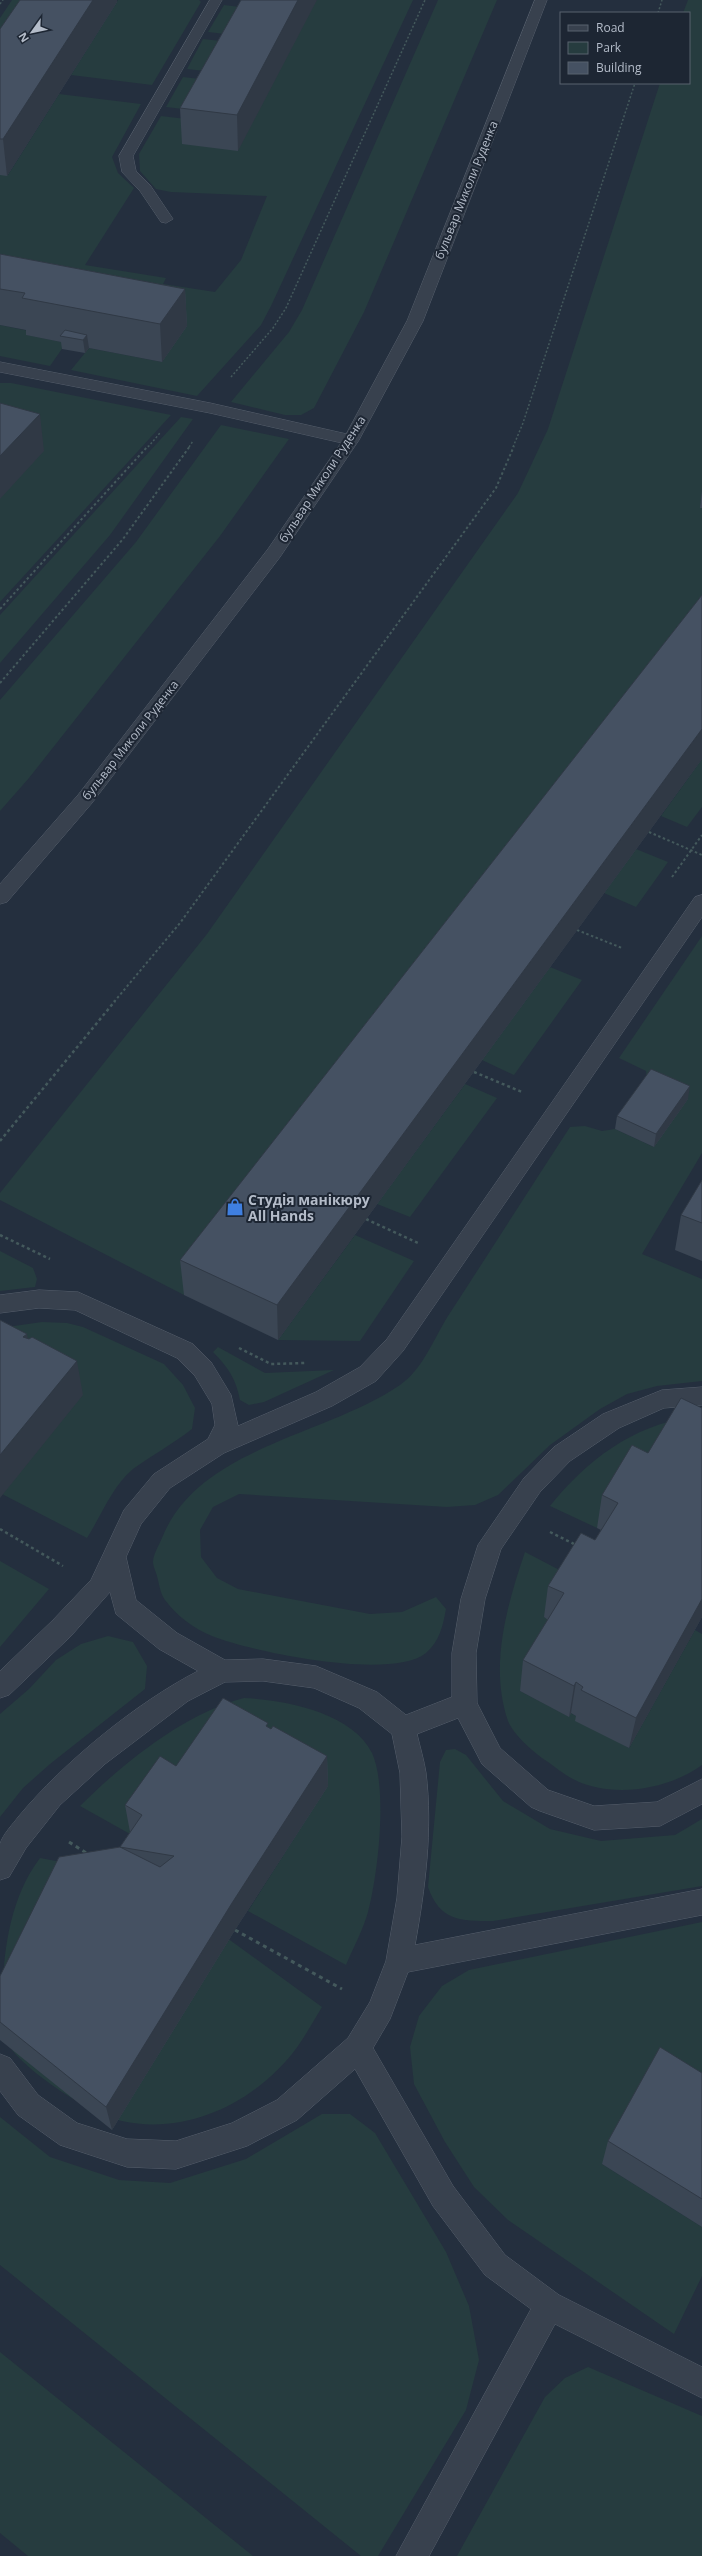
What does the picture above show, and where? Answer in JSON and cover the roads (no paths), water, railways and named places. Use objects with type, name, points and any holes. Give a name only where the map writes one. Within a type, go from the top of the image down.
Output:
[{"type":"street","points":[[166,219],[145,188],[129,172],[126,156],[216,0]]},
{"type":"street","name":"бульвар Миколи Руденка","points":[[0,897],[85,799],[129,742],[274,553],[351,440],[415,320],[541,0]]},
{"type":"street","points":[[0,367],[210,408],[351,440]]},
{"type":"street","points":[[0,1687],[62,1628],[100,1587],[132,1517],[162,1481],[216,1446],[324,1399],[368,1374],[395,1345],[702,902]]},
{"type":"street","points":[[0,1304],[39,1299],[78,1301],[185,1351],[203,1369],[223,1402],[227,1426],[216,1446]]},
{"type":"street","points":[[702,1396],[662,1399],[611,1421],[562,1454],[532,1485],[490,1545],[473,1599],[464,1653],[464,1704],[491,1756],[540,1799],[594,1818],[660,1814],[702,1791]]},
{"type":"street","points":[[114,1557],[125,1606],[168,1641],[222,1671]]},
{"type":"street","points":[[0,1868],[32,1821],[51,1797],[96,1756],[179,1693],[222,1671],[263,1670],[316,1677],[368,1700],[403,1728],[413,1774],[415,1837],[410,1898],[399,1961],[380,2010],[358,2048],[287,2110],[238,2136],[176,2155],[127,2153],[70,2135],[28,2104],[0,2068]]},
{"type":"street","points":[[403,1728],[464,1704]]},
{"type":"street","points":[[399,1961],[702,1902]]},
{"type":"street","points":[[358,2048],[443,2196],[495,2265],[549,2305],[702,2383]]},
{"type":"street","points":[[412,2556],[549,2305]]},
{"type":"place","name":"Студія манікюру All Hands","points":[[235,1207]]}]
